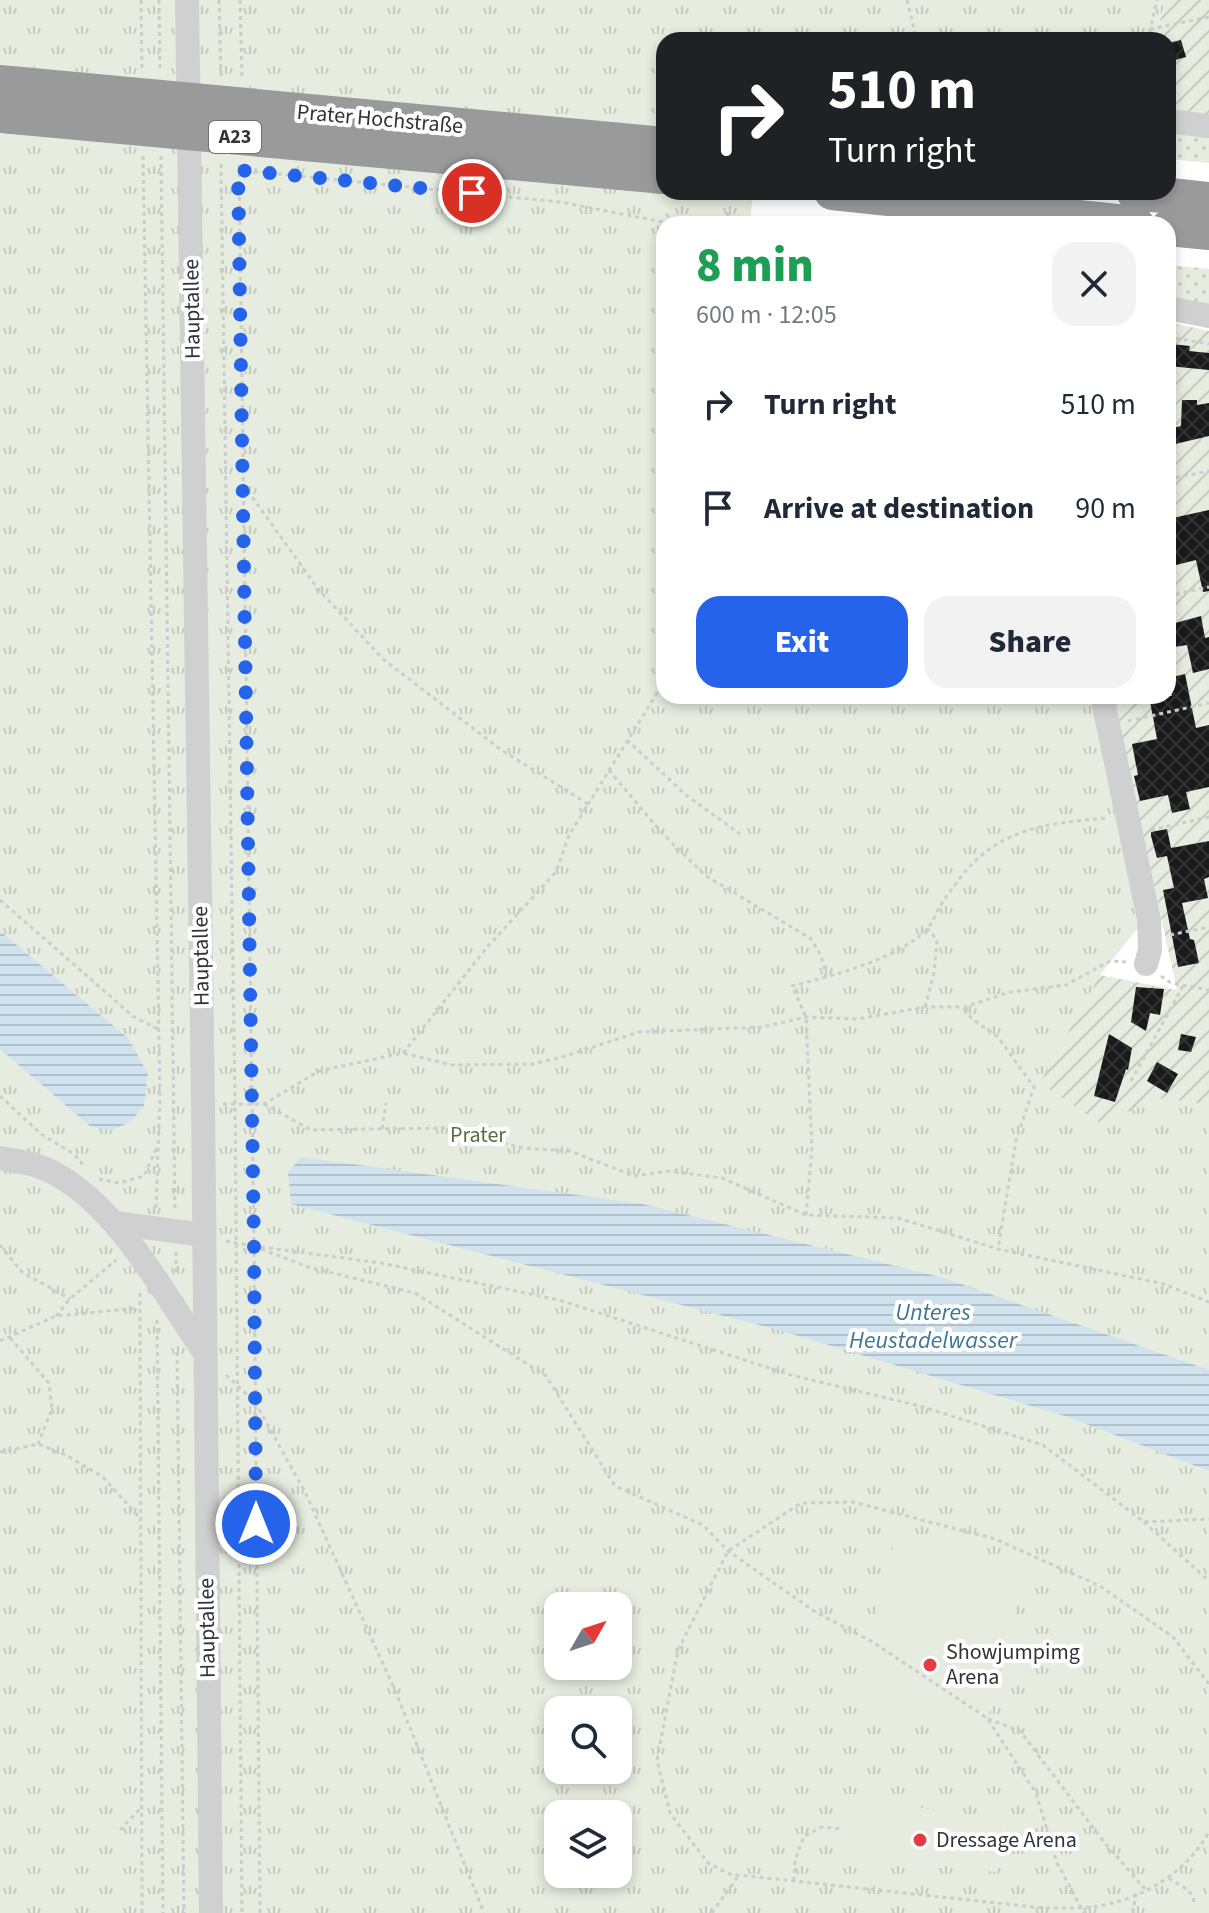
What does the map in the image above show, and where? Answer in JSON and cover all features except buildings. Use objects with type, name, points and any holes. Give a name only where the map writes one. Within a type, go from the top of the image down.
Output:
[{"type":"highway","name":"Prater Hochstraße","points":[[0,83],[656,144]]},
{"type":"highway","name":"Prater Hochstraße","points":[[0,115],[656,175]]},
{"type":"highway","points":[[1176,196],[1209,200]]},
{"type":"highway","points":[[908,200],[1060,216]]},
{"type":"highway","points":[[1176,229],[1209,232]]},
{"type":"street","name":"Hauptallee","points":[[187,0],[211,1913]]},
{"type":"street","points":[[1176,122],[1209,126]]},
{"type":"street","points":[[1176,310],[1209,316]]},
{"type":"street","points":[[1104,704],[1130,825],[1150,939],[1146,964]]},
{"type":"street","points":[[0,1158],[51,1171],[83,1191],[115,1223],[204,1352]]},
{"type":"street","points":[[115,1223],[204,1235]]},
{"type":"path","points":[[141,0],[142,81]]},
{"type":"path","points":[[159,0],[160,83]]},
{"type":"path","points":[[219,0],[221,85]]},
{"type":"path","points":[[240,0],[242,75]]},
{"type":"path","points":[[907,0],[915,32]]},
{"type":"path","points":[[1149,32],[1157,0]]},
{"type":"path","points":[[1150,29],[1209,17]]},
{"type":"path","points":[[143,144],[158,1144],[177,1312],[184,1913]]},
{"type":"path","points":[[161,147],[166,1230]]},
{"type":"path","points":[[240,161],[260,1913]]},
{"type":"path","points":[[221,166],[235,1104],[242,1913]]},
{"type":"path","points":[[238,170],[560,202],[656,221]]},
{"type":"path","points":[[1176,338],[1209,344]]},
{"type":"path","points":[[1176,477],[1209,471]]},
{"type":"path","points":[[243,484],[318,589],[383,659],[500,749],[588,804]]},
{"type":"path","points":[[1176,594],[1209,587]]},
{"type":"path","points":[[403,1053],[489,945],[556,872],[569,835],[656,695]]},
{"type":"path","points":[[1108,725],[1209,703]]},
{"type":"path","points":[[627,740],[686,795],[740,834]]},
{"type":"path","points":[[609,770],[660,831],[706,876],[810,938],[821,955],[826,977]]},
{"type":"path","points":[[806,1215],[812,1149],[806,1017],[792,986],[870,963],[908,943],[928,929],[940,905],[974,859],[1013,834],[1048,823],[1130,825],[1209,817]]},
{"type":"path","points":[[0,900],[134,1017],[158,1029]]},
{"type":"path","points":[[1150,939],[1209,927]]},
{"type":"path","points":[[925,1007],[934,973],[937,940],[928,929]]},
{"type":"path","points":[[203,1103],[264,1104],[319,1071],[403,1053],[452,1065],[533,1064],[639,1032],[763,1027],[806,1017],[857,1019],[925,1007],[965,1007],[1010,992],[1066,985],[1110,961],[1146,964],[1171,983],[1209,990]]},
{"type":"path","points":[[1131,1081],[1184,986]]},
{"type":"path","points":[[965,1007],[971,1018],[998,1037],[1034,1087],[1016,1140],[998,1249]]},
{"type":"path","points":[[382,1129],[386,1103]]},
{"type":"path","points":[[264,1104],[311,1130],[442,1128],[524,1148],[570,1151],[634,1176],[669,1171],[722,1178],[806,1215],[898,1218],[998,1249],[1164,1284],[1209,1302]]},
{"type":"path","points":[[95,1178],[119,1183],[144,1176],[158,1144]]},
{"type":"path","points":[[204,1235],[236,1244],[381,1263],[559,1300],[791,1375],[920,1406],[1043,1445],[1144,1522],[1209,1581]]},
{"type":"path","points":[[0,1245],[22,1272],[70,1299]]},
{"type":"path","points":[[254,1246],[308,1267],[415,1293],[546,1376],[615,1486],[703,1525],[728,1551],[817,1613],[871,1641],[987,1718],[1020,1731],[1104,1842],[1145,1889]]},
{"type":"path","points":[[56,1316],[70,1299],[116,1260]]},
{"type":"path","points":[[142,1913],[139,1308],[152,1276]]},
{"type":"path","points":[[152,1276],[163,1913]]},
{"type":"path","points":[[0,1341],[56,1316],[139,1308]]},
{"type":"path","points":[[9,1337],[49,1383],[52,1409],[38,1444]]},
{"type":"path","points":[[204,1352],[255,1402],[305,1492],[395,1690],[484,1913]]},
{"type":"path","points":[[0,1452],[38,1444],[66,1455],[103,1477],[139,1517]]},
{"type":"path","points":[[1209,1684],[1173,1637],[1100,1586],[995,1539],[853,1502],[801,1503],[728,1551],[678,1650],[657,1760],[670,1813],[708,1863],[729,1874],[1083,1910],[1114,1903],[1169,1878],[1201,1849],[1209,1831]]},
{"type":"path","points":[[1144,1522],[1209,1519]]},
{"type":"path","points":[[987,1718],[1036,1793],[1057,1863],[1083,1910]]},
{"type":"path","points":[[120,1830],[140,1809]]},
{"type":"path","points":[[794,1881],[795,1861],[804,1836],[822,1827],[843,1829]]},
{"type":"path","points":[[712,1913],[739,1875]]},
{"type":"path","points":[[1169,1878],[1189,1891],[1194,1897],[1194,1904]]},
{"type":"path","points":[[1133,1913],[1136,1893]]},
{"type":"green space","name":"Prater","points":[[0,0],[1165,0],[1158,32],[656,32],[656,200],[752,200],[751,216],[656,216],[656,704],[1097,704],[1141,924],[1100,975],[1100,1123],[1162,1097],[1209,1105],[1209,1913],[0,1913]]},
{"type":"green space","points":[[1165,0],[1209,0],[1209,122],[1176,118],[1176,32],[1158,32]]},
{"type":"green space","points":[[1176,128],[1209,133],[1209,163],[1176,160]]},
{"type":"green space","points":[[1176,266],[1209,269],[1209,309],[1176,304]]},
{"type":"green space","points":[[1176,324],[1209,331],[1209,1105],[1162,1098],[1100,1123],[1040,1083],[1100,975],[1177,990],[1115,704],[1176,704]]},
{"type":"green space","name":"Showjumpimg Arena","points":[[897,1530],[1027,1565],[978,1755],[924,1714],[899,1723],[847,1689],[871,1641]]},
{"type":"green space","name":"Dressage Arena","points":[[847,1798],[1002,1819],[995,1872],[840,1851]]},
{"type":"green space","points":[[1147,1897],[1200,1905],[1198,1913],[1145,1913]]},
{"type":"water","points":[[0,931],[128,1038],[148,1074],[144,1106],[130,1122],[110,1131],[90,1126],[0,1049]]},
{"type":"water","name":"Unteres Heustadelwasser","points":[[301,1157],[643,1204],[944,1278],[1209,1370],[1209,1471],[1068,1417],[782,1331],[291,1204],[288,1172]]},
{"type":"place","name":"Showjumpimg Arena","points":[[930,1665]]},
{"type":"place","name":"Dressage Arena","points":[[920,1840]]},
{"type":"route","points":[[256,1524],[238,170],[472,193]]}]
